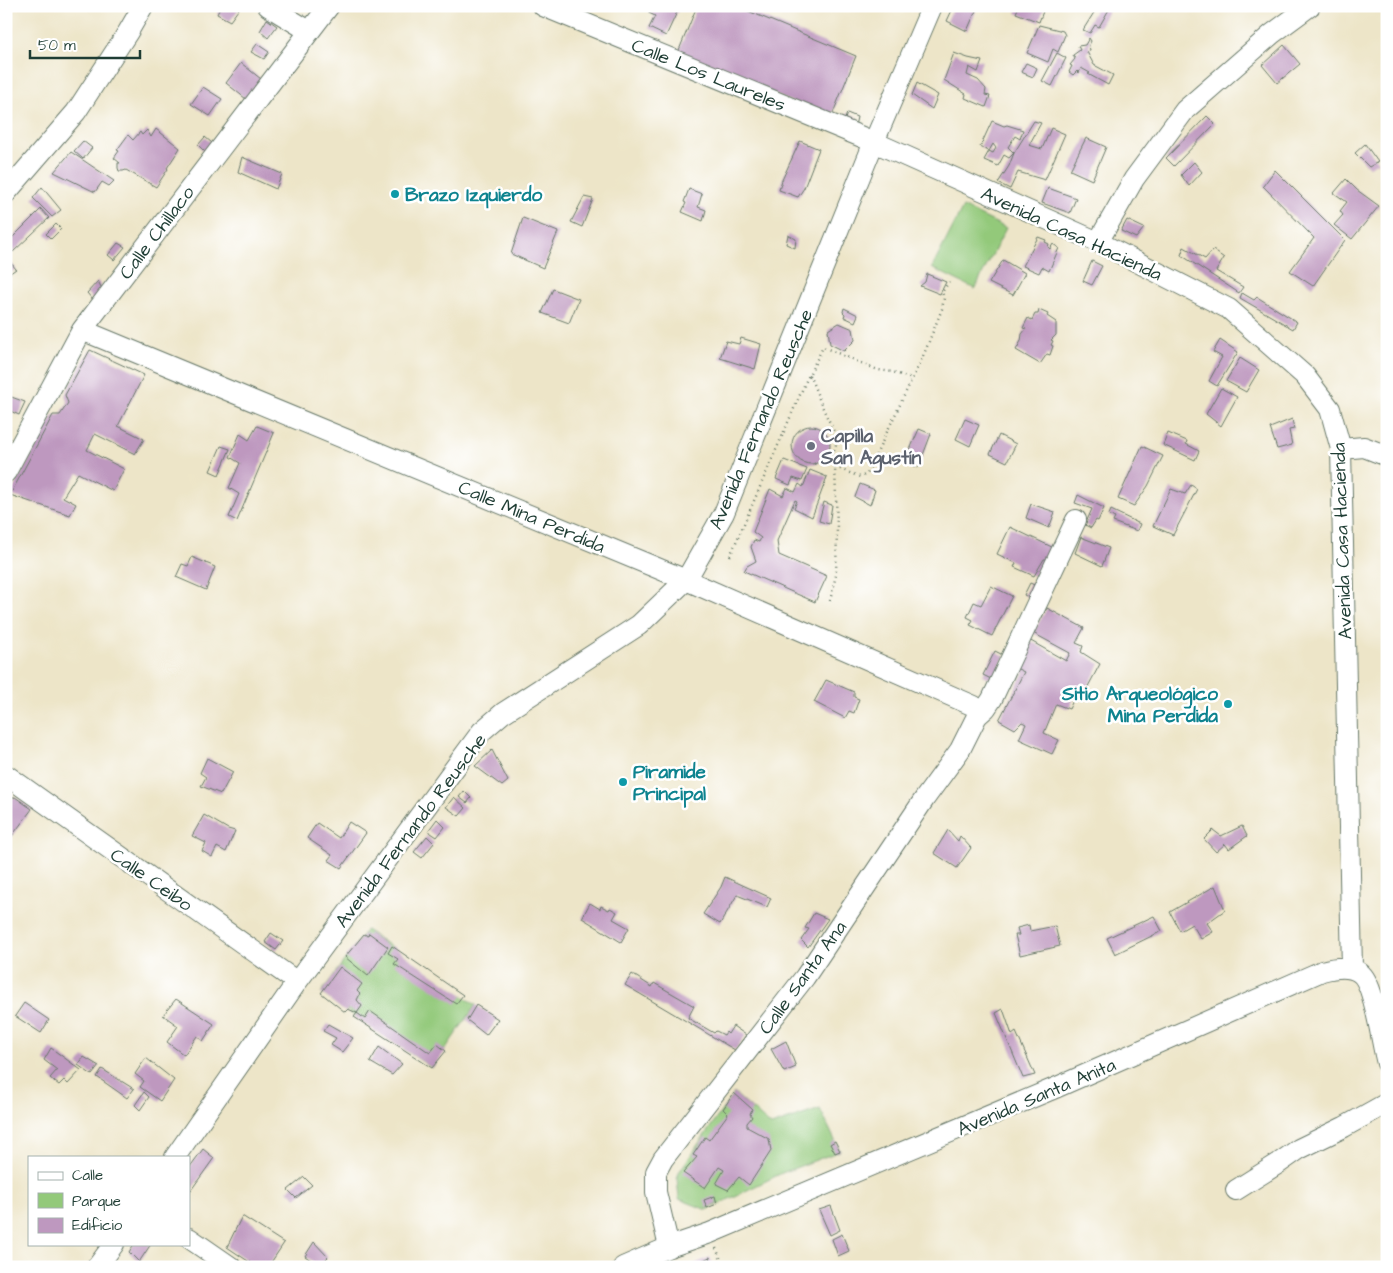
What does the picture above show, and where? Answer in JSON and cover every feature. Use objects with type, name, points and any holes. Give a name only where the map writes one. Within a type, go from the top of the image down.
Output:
[{"type":"street","points":[[6,193],[76,112],[143,6]]},
{"type":"street","points":[[128,32],[154,6]]},
{"type":"street","points":[[268,6],[308,31]]},
{"type":"street","name":"Calle Chillaco","points":[[6,472],[82,330],[308,31],[329,6]]},
{"type":"street","name":"Calle Los Laureles","points":[[543,6],[874,142]]},
{"type":"street","name":"Avenida Fernando Reusche","points":[[176,1156],[297,982],[482,731],[503,713],[639,625],[686,580],[724,513],[874,142],[932,6]]},
{"type":"street","points":[[1098,242],[1134,179],[1185,110],[1272,34],[1310,6]]},
{"type":"street","name":"Avenida Casa Hacienda","points":[[874,142],[1098,242],[1229,308],[1305,376],[1330,409],[1341,450],[1352,969]]},
{"type":"street","name":"Calle Mina Perdida","points":[[82,330],[686,580],[974,706],[977,714]]},
{"type":"street","points":[[1341,450],[1364,446],[1387,456]]},
{"type":"street","name":"Calle Santa Ana","points":[[669,1247],[656,1192],[656,1172],[663,1159],[805,977],[924,798],[960,750],[977,714],[986,708],[992,699],[1076,520]]},
{"type":"street","name":"Calle Ceibo","points":[[6,776],[297,982]]},
{"type":"street","name":"Avenida Santa Anita","points":[[623,1267],[669,1247],[710,1233],[1054,1088],[1322,971],[1332,968],[1352,969]]},
{"type":"street","points":[[1352,969],[1360,972],[1372,996],[1387,1063]]},
{"type":"street","points":[[1236,1190],[1298,1149],[1344,1127],[1387,1103]]},
{"type":"street","points":[[190,1239],[231,1267]]},
{"type":"street","points":[[97,1267],[113,1246]]},
{"type":"path","points":[[828,459],[835,467],[860,477],[867,474],[924,354],[944,298],[942,292],[949,282]]},
{"type":"path","points":[[730,556],[823,347],[878,370],[912,378]]},
{"type":"path","points":[[809,375],[836,442],[828,459],[819,464],[813,464]]},
{"type":"path","points":[[830,600],[836,575],[835,467]]},
{"type":"green space","points":[[963,207],[1006,228],[975,289],[932,268]]},
{"type":"green space","points":[[366,930],[476,1005],[432,1068],[321,993]]},
{"type":"green space","points":[[734,1093],[771,1126],[820,1109],[840,1151],[782,1173],[707,1210],[679,1199],[677,1179],[679,1172]]},
{"type":"building","points":[[221,6],[241,6],[230,21],[217,14]]},
{"type":"building","points":[[652,6],[668,6],[678,10],[666,36],[649,28],[655,16],[649,13]]},
{"type":"building","points":[[697,6],[736,6],[856,56],[831,118],[677,55]]},
{"type":"building","points":[[954,6],[978,6],[967,31],[947,21]]},
{"type":"building","points":[[1019,6],[1045,6],[1039,22],[1016,13]]},
{"type":"building","points":[[1098,6],[1111,6],[1099,27],[1095,25],[1090,33],[1083,30]]},
{"type":"building","points":[[267,19],[277,26],[268,38],[260,31]]},
{"type":"building","points":[[1039,25],[1063,31],[1065,35],[1058,52],[1053,49],[1048,62],[1027,53]]},
{"type":"building","points":[[1089,38],[1091,41],[1089,45],[1090,51],[1087,52],[1094,65],[1113,75],[1108,85],[1081,68],[1079,73],[1077,71],[1073,75],[1069,72],[1072,66],[1070,65],[1075,59],[1073,55],[1080,50],[1078,46],[1085,45]]},
{"type":"building","points":[[257,44],[269,52],[264,59],[251,52]]},
{"type":"building","points":[[1284,45],[1300,64],[1277,83],[1262,65]]},
{"type":"building","points":[[954,53],[982,61],[978,72],[969,67],[967,75],[978,80],[986,89],[985,95],[990,96],[986,107],[965,98],[966,94],[944,80]]},
{"type":"building","points":[[1057,53],[1066,58],[1052,86],[1042,81]]},
{"type":"building","points":[[241,63],[261,79],[246,99],[226,83]]},
{"type":"building","points":[[1026,63],[1037,68],[1033,77],[1021,72]]},
{"type":"building","points":[[917,83],[938,95],[932,109],[912,95]]},
{"type":"building","points":[[203,87],[222,99],[210,116],[191,104]]},
{"type":"building","points":[[847,113],[857,117],[855,126],[844,122]]},
{"type":"building","points":[[1207,116],[1215,124],[1174,166],[1166,158]]},
{"type":"building","points":[[992,121],[1023,130],[1020,139],[1015,136],[1008,147],[1014,153],[1009,158],[1004,155],[998,166],[984,160],[989,151],[980,147]],"holes":[[[993,144],[996,148],[993,153],[989,151]]]},
{"type":"building","points":[[1034,121],[1041,123],[1029,145],[1042,149],[1051,128],[1065,134],[1045,180],[1018,172],[1010,189],[998,183]]},
{"type":"building","points":[[156,129],[180,148],[156,187],[126,170],[119,171],[118,163],[120,163],[114,158],[119,151],[117,150],[128,135],[133,140],[140,132],[142,135],[147,130],[151,137]]},
{"type":"building","points":[[205,137],[212,143],[205,152],[198,145]]},
{"type":"building","points":[[1086,138],[1106,147],[1092,180],[1070,170]]},
{"type":"building","points":[[83,141],[92,148],[83,159],[74,151]]},
{"type":"building","points":[[800,141],[819,149],[804,188],[798,197],[779,190]]},
{"type":"building","points":[[1365,144],[1378,162],[1369,167],[1355,153]]},
{"type":"building","points":[[71,152],[114,181],[109,186],[102,182],[95,192],[54,172]]},
{"type":"building","points":[[242,157],[282,174],[276,189],[238,172]]},
{"type":"building","points":[[1194,162],[1202,172],[1189,186],[1181,175]]},
{"type":"building","points":[[1275,170],[1345,240],[1313,286],[1290,271],[1314,238],[1263,186]]},
{"type":"building","points":[[1346,179],[1357,190],[1379,206],[1352,239],[1334,225],[1343,215],[1340,211],[1347,202],[1334,193]]},
{"type":"building","points":[[42,187],[61,210],[52,217],[33,198]]},
{"type":"building","points":[[1048,188],[1076,198],[1070,213],[1042,203]]},
{"type":"building","points":[[689,189],[702,194],[698,207],[706,210],[703,221],[682,212]]},
{"type":"building","points":[[584,197],[593,199],[582,227],[571,222]]},
{"type":"building","points":[[41,209],[49,218],[13,252],[6,244]]},
{"type":"building","points":[[523,218],[558,232],[543,268],[511,254]]},
{"type":"building","points":[[1127,220],[1144,228],[1136,238],[1121,231]]},
{"type":"building","points":[[56,224],[61,229],[51,239],[46,234]]},
{"type":"building","points":[[788,235],[796,239],[795,248],[786,244]]},
{"type":"building","points":[[1038,237],[1046,240],[1045,242],[1049,244],[1048,247],[1050,249],[1053,244],[1059,248],[1049,271],[1042,267],[1039,273],[1023,266]]},
{"type":"building","points":[[118,243],[125,247],[114,260],[108,255]]},
{"type":"building","points":[[1184,247],[1205,259],[1213,250],[1224,258],[1216,271],[1243,287],[1239,293],[1181,255]]},
{"type":"building","points":[[6,257],[16,269],[6,276]]},
{"type":"building","points":[[1003,260],[1025,273],[1013,295],[989,283]]},
{"type":"building","points":[[1092,261],[1102,266],[1092,285],[1083,281]]},
{"type":"building","points":[[927,274],[946,282],[940,294],[920,286],[925,282]]},
{"type":"building","points":[[98,281],[102,289],[93,300],[87,293]]},
{"type":"building","points":[[553,289],[579,299],[569,323],[542,313]]},
{"type":"building","points":[[1242,293],[1254,300],[1257,297],[1297,322],[1293,329],[1240,298]]},
{"type":"building","points":[[844,308],[858,315],[855,322],[844,317]]},
{"type":"building","points":[[1039,310],[1048,314],[1047,316],[1056,322],[1056,335],[1051,340],[1053,341],[1051,345],[1053,346],[1050,355],[1047,354],[1040,364],[1016,350],[1026,329],[1023,328],[1028,318],[1032,320]]},
{"type":"building","points":[[839,323],[853,329],[855,340],[844,351],[830,344],[828,330]]},
{"type":"building","points":[[741,338],[761,344],[755,369],[720,358],[726,341],[739,344]]},
{"type":"building","points":[[1220,340],[1238,352],[1217,386],[1209,381],[1222,357],[1213,352]]},
{"type":"building","points":[[90,350],[144,375],[118,426],[144,439],[135,454],[95,434],[87,450],[124,469],[113,491],[78,473],[63,497],[76,504],[70,515],[10,495],[53,415],[60,415],[68,403],[65,395]]},
{"type":"building","points":[[1240,358],[1259,370],[1246,392],[1226,381]]},
{"type":"building","points":[[1221,388],[1237,397],[1221,426],[1206,414]]},
{"type":"building","points":[[6,395],[25,402],[19,415],[6,409]]},
{"type":"building","points":[[965,419],[979,425],[970,446],[956,439]]},
{"type":"building","points":[[1292,419],[1294,429],[1289,430],[1292,445],[1277,449],[1270,428]]},
{"type":"building","points":[[257,426],[274,433],[237,521],[229,517],[239,494],[229,488],[240,463],[230,457],[240,434],[249,440]]},
{"type":"building","name":"Capilla San Agustín","points":[[811,426],[818,427],[824,432],[829,438],[829,452],[824,458],[818,463],[811,464],[804,463],[798,458],[793,452],[792,445],[793,438],[798,432],[804,427]]},
{"type":"building","points":[[919,429],[931,434],[918,468],[905,461]]},
{"type":"building","points":[[1168,433],[1187,441],[1186,444],[1199,451],[1195,460],[1163,445]]},
{"type":"building","points":[[999,435],[1016,444],[1007,462],[990,454]]},
{"type":"building","points":[[221,446],[230,449],[219,475],[210,471]]},
{"type":"building","points":[[1142,446],[1163,456],[1148,486],[1134,506],[1118,499]]},
{"type":"building","points":[[784,460],[807,469],[802,481],[793,478],[790,485],[776,479]]},
{"type":"building","points":[[810,470],[827,477],[812,517],[794,508],[797,501],[795,500],[777,541],[779,555],[827,576],[815,602],[744,571],[747,566],[756,561],[751,547],[754,540],[759,542],[761,538],[753,532],[770,489],[783,496],[787,488],[795,492],[799,484],[803,487]]},
{"type":"building","points":[[860,484],[875,490],[870,505],[855,497]]},
{"type":"building","points":[[1191,485],[1197,489],[1173,535],[1153,526],[1171,489],[1185,494]]},
{"type":"building","points":[[1078,495],[1104,508],[1098,521],[1096,520],[1091,528],[1085,525],[1092,509],[1075,503]]},
{"type":"building","points":[[824,502],[832,505],[829,524],[819,521]]},
{"type":"building","points":[[1031,504],[1055,512],[1049,528],[1026,518]]},
{"type":"building","points":[[1111,510],[1140,524],[1137,531],[1113,522],[1115,518],[1109,515]]},
{"type":"building","points":[[1010,527],[1056,549],[1050,559],[1044,559],[1034,576],[1014,567],[1016,563],[997,554]]},
{"type":"building","points":[[1081,537],[1109,548],[1102,566],[1075,553]]},
{"type":"building","points":[[192,557],[215,567],[206,590],[176,577],[182,564],[188,566]]},
{"type":"building","points":[[1030,583],[1039,587],[1032,599],[1024,595]]},
{"type":"building","points":[[991,586],[1012,596],[992,636],[970,625],[973,620],[967,617],[974,602],[981,605]]},
{"type":"building","points":[[1047,608],[1084,628],[1076,643],[1083,646],[1081,652],[1100,664],[1084,694],[1077,692],[1069,709],[1056,704],[1044,733],[1059,740],[1052,754],[1019,739],[1026,724],[1022,722],[1015,729],[999,720],[1024,672],[1014,667],[1029,640],[1066,661],[1070,653],[1033,633]]},
{"type":"building","points":[[995,651],[1005,656],[993,680],[983,675]]},
{"type":"building","points":[[826,680],[854,692],[854,697],[859,699],[854,713],[849,711],[845,718],[814,702]]},
{"type":"building","points":[[492,750],[508,781],[502,786],[475,766]]},
{"type":"building","points":[[207,758],[233,772],[221,794],[201,786],[206,777],[200,773]]},
{"type":"building","points":[[464,791],[471,798],[467,803],[459,797]]},
{"type":"building","points":[[15,797],[32,809],[9,840],[6,838],[6,800]]},
{"type":"building","points":[[454,797],[466,808],[459,816],[446,807]]},
{"type":"building","points":[[204,815],[235,831],[226,852],[217,847],[212,857],[202,851],[206,843],[192,836]]},
{"type":"building","points":[[437,819],[445,827],[437,837],[428,831]]},
{"type":"building","points":[[349,822],[366,833],[341,868],[328,860],[332,855],[307,838],[317,823],[339,838]]},
{"type":"building","points":[[1242,826],[1247,836],[1229,849],[1225,844],[1216,852],[1204,839],[1213,830],[1221,836]]},
{"type":"building","points":[[948,830],[958,841],[960,836],[971,848],[957,868],[934,853]]},
{"type":"building","points":[[427,836],[434,843],[422,858],[414,852]]},
{"type":"building","points":[[725,877],[771,898],[767,907],[737,895],[720,924],[703,914],[721,887]]},
{"type":"building","points":[[1215,886],[1225,910],[1207,923],[1213,932],[1201,939],[1192,924],[1180,931],[1170,912]]},
{"type":"building","points":[[590,903],[600,909],[601,906],[617,912],[613,919],[629,928],[621,942],[582,918]]},
{"type":"building","points":[[814,913],[828,919],[808,947],[801,940],[809,929],[805,928]]},
{"type":"building","points":[[1154,916],[1162,931],[1115,954],[1107,938]]},
{"type":"building","points":[[1029,925],[1030,931],[1055,926],[1060,946],[1020,955],[1015,935],[1019,935],[1017,928]]},
{"type":"building","points":[[271,933],[283,941],[276,950],[265,942]]},
{"type":"building","points":[[369,933],[388,947],[368,976],[345,957],[364,934],[368,936]]},
{"type":"building","points":[[392,946],[463,995],[456,1004],[394,964],[398,959],[388,953]]},
{"type":"building","points":[[340,967],[362,984],[357,991],[360,994],[357,1000],[362,1006],[357,1013],[348,1009],[345,1012],[321,993]]},
{"type":"building","points":[[632,974],[652,987],[654,983],[694,1006],[688,1018],[714,1033],[716,1031],[724,1035],[726,1032],[728,1034],[733,1026],[746,1035],[735,1050],[625,985]]},
{"type":"building","points":[[176,999],[214,1024],[203,1041],[197,1036],[184,1055],[167,1042],[178,1026],[163,1015]]},
{"type":"building","points":[[24,1003],[49,1020],[41,1033],[15,1016]]},
{"type":"building","points":[[476,1005],[498,1019],[486,1035],[467,1020]]},
{"type":"building","points":[[1003,1009],[1012,1035],[1016,1032],[1035,1075],[1023,1078],[996,1013]]},
{"type":"building","points":[[370,1011],[430,1053],[437,1044],[446,1051],[432,1068],[354,1017],[357,1013],[365,1019]]},
{"type":"building","points":[[328,1024],[353,1038],[342,1052],[331,1045],[336,1038],[323,1031]]},
{"type":"building","points":[[786,1041],[796,1067],[784,1072],[771,1049]]},
{"type":"building","points":[[379,1047],[402,1064],[392,1075],[370,1062]]},
{"type":"building","points":[[51,1048],[81,1070],[68,1084],[64,1080],[59,1085],[50,1078],[57,1070],[44,1060]]},
{"type":"building","points":[[84,1057],[99,1066],[92,1075],[78,1065]]},
{"type":"building","points":[[146,1058],[174,1080],[160,1101],[140,1087],[144,1081],[135,1074]]},
{"type":"building","points":[[102,1069],[134,1089],[127,1098],[97,1077]]},
{"type":"building","points":[[144,1092],[149,1097],[140,1110],[135,1105]]},
{"type":"building","points":[[734,1093],[752,1109],[750,1114],[752,1117],[747,1123],[747,1127],[769,1139],[771,1151],[749,1185],[739,1177],[728,1190],[716,1184],[724,1170],[719,1167],[705,1188],[683,1173],[697,1157],[693,1155],[705,1137],[709,1140],[728,1114],[723,1109]]},
{"type":"building","points":[[835,1141],[840,1151],[835,1153],[830,1144]]},
{"type":"building","points":[[203,1149],[214,1158],[190,1192],[190,1167]]},
{"type":"building","points":[[304,1177],[312,1185],[296,1198],[288,1190]]},
{"type":"building","points":[[715,1196],[717,1204],[707,1208],[704,1200]]},
{"type":"building","points":[[831,1206],[840,1230],[830,1235],[819,1210]]},
{"type":"building","points":[[242,1216],[284,1243],[268,1267],[257,1267],[227,1247]]},
{"type":"building","points":[[842,1234],[849,1251],[838,1256],[832,1239]]},
{"type":"building","points":[[314,1242],[328,1257],[319,1266],[305,1256]]},
{"type":"building","points":[[133,1246],[150,1246],[139,1262],[129,1252]]},
{"type":"building","points":[[710,1257],[714,1267],[688,1267]]},
{"type":"place","name":"Brazo Izquierdo","points":[[395,194]]},
{"type":"place","name":"Capilla San Agustín","points":[[811,446]]},
{"type":"place","name":"Sitio Arqueológico Mina Perdida","points":[[1228,704]]},
{"type":"place","name":"Piramide Principal","points":[[623,782]]}]
